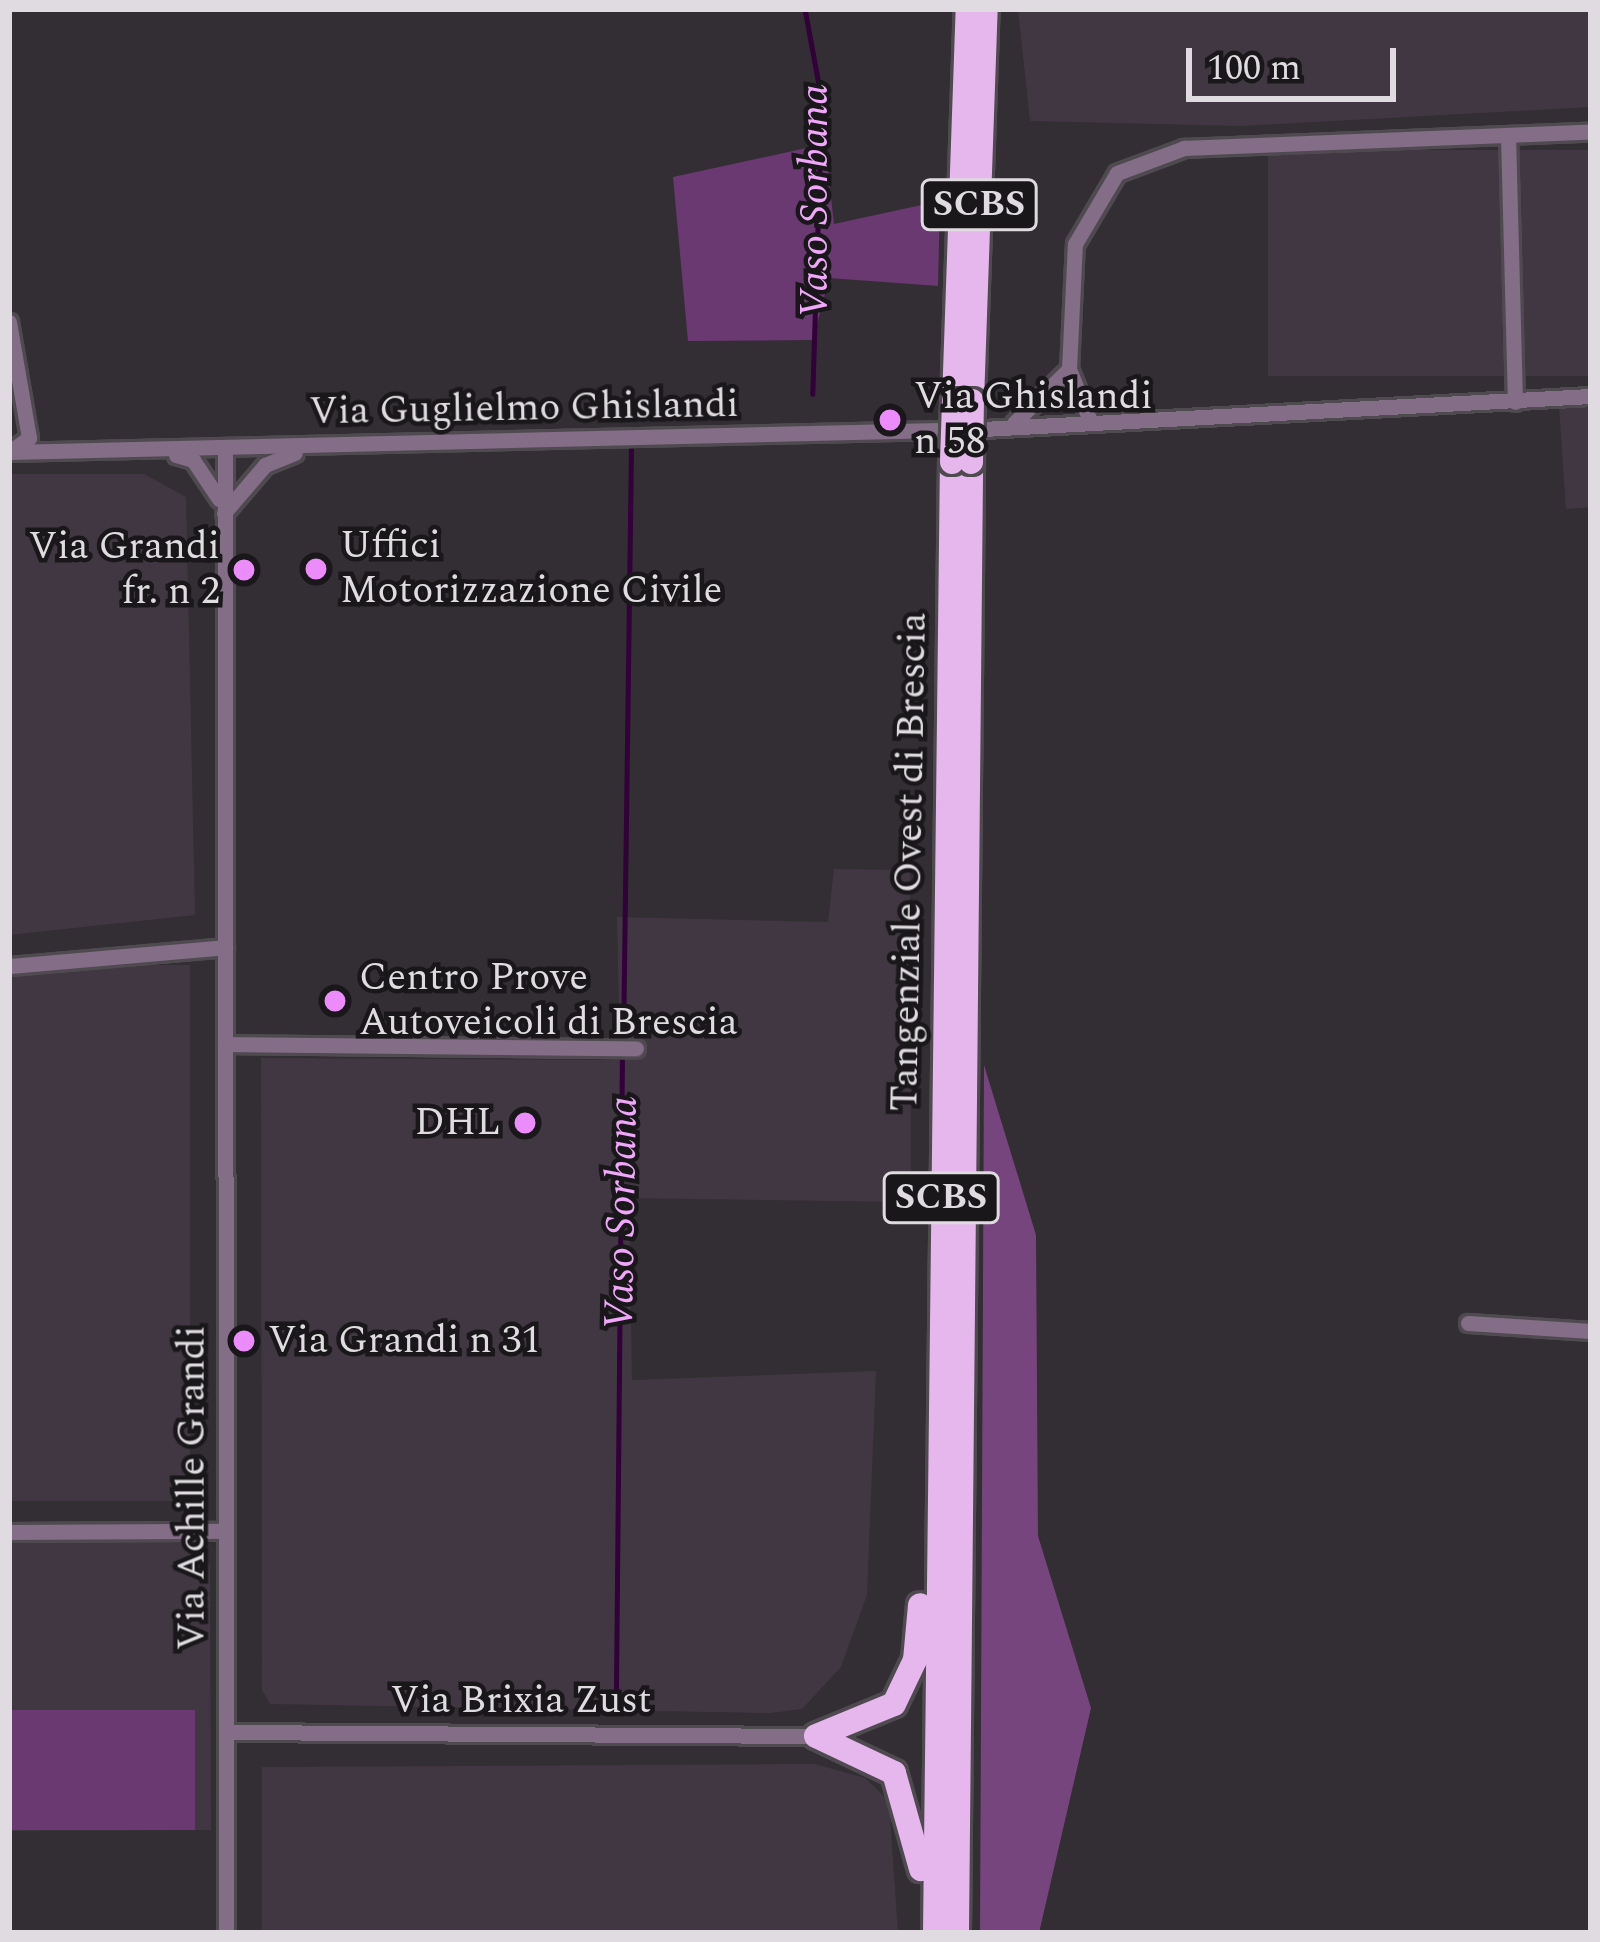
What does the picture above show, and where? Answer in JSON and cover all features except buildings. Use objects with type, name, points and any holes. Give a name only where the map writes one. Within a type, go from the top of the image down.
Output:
[{"type":"highway","name":"Tangenziale Ovest di Brescia","points":[[935,1933],[937,1442],[962,462],[968,9]]},
{"type":"highway","name":"Tangenziale Ovest di Brescia","points":[[963,401],[986,9]]},
{"type":"highway","name":"Tangenziale Ovest di Brescia","points":[[957,1933],[962,462]]},
{"type":"highway","points":[[816,1736],[875,1719],[905,1688],[937,1442]]},
{"type":"highway","points":[[816,1736],[877,1759],[908,1795],[923,1933]]},
{"type":"street","points":[[1091,423],[1069,370],[1085,214],[1142,158],[1591,132]]},
{"type":"street","points":[[1508,135],[1515,402]]},
{"type":"street","points":[[9,322],[29,438]]},
{"type":"street","points":[[1069,370],[1043,405],[991,428],[1591,396]]},
{"type":"street","name":"Via Guglielmo Ghislandi","points":[[9,452],[939,430]]},
{"type":"street","name":"Via Guglielmo Ghislandi","points":[[9,452],[29,438]]},
{"type":"street","name":"Via Guglielmo Ghislandi","points":[[9,442],[29,438],[110,450]]},
{"type":"street","points":[[224,514],[243,485],[309,447]]},
{"type":"street","points":[[243,485],[244,449]]},
{"type":"street","name":"Via Achille Grandi","points":[[162,450],[193,460],[224,514]]},
{"type":"street","name":"Via Achille Grandi","points":[[224,450],[226,1933]]},
{"type":"street","points":[[9,966],[225,947]]},
{"type":"street","points":[[226,1043],[636,1048]]},
{"type":"street","points":[[1468,1324],[1591,1331]]},
{"type":"street","points":[[9,1532],[226,1531]]},
{"type":"street","name":"Via Brixia Zust","points":[[226,1732],[816,1736]]},
{"type":"shaded area","points":[[1018,9],[1591,9],[1591,107],[1240,126],[1030,121]]},
{"type":"shaded area","points":[[825,144],[834,224],[940,201],[938,286],[829,278],[813,340],[688,341],[673,177]]},
{"type":"shaded area","points":[[1268,150],[1591,150],[1591,376],[1268,376]]},
{"type":"shaded area","points":[[1591,405],[1591,507],[1566,509],[1559,407]]},
{"type":"shaded area","points":[[9,474],[144,474],[186,497],[195,915],[9,935]]},
{"type":"shaded area","points":[[834,869],[910,870],[911,1202],[629,1198],[632,1380],[876,1371],[867,1595],[841,1667],[802,1709],[770,1713],[270,1704],[262,1690],[261,1058],[620,1060],[617,917],[828,922]]},
{"type":"shaded area","points":[[9,965],[190,965],[190,1501],[9,1501]]},
{"type":"shaded area","points":[[984,1065],[1036,1235],[1038,1536],[1091,1708],[1039,1933],[980,1933]]},
{"type":"shaded area","points":[[9,1542],[189,1542],[210,1565],[211,1830],[9,1831]]},
{"type":"shaded area","points":[[9,1710],[195,1710],[195,1830],[9,1830]]},
{"type":"shaded area","points":[[815,1764],[865,1778],[889,1801],[898,1933],[262,1933],[262,1767]]},
{"type":"waterway","name":"Vaso Sorbana","points":[[805,9],[822,101],[813,394]]},
{"type":"waterway","name":"Vaso Sorbana","points":[[623,1043],[631,449]]},
{"type":"waterway","name":"Vaso Sorbana","points":[[616,1689],[622,1054]]},
{"type":"place","name":"Via Ghislandi n 58","points":[[890,420]]},
{"type":"place","name":"Uffici Motorizzazione Civile","points":[[316,569]]},
{"type":"place","name":"Via Grandi fr. n 2","points":[[244,570]]},
{"type":"place","name":"Centro Prove Autoveicoli di Brescia","points":[[335,1001]]},
{"type":"place","name":"DHL","points":[[525,1123]]},
{"type":"place","name":"Via Grandi n 31","points":[[244,1341]]}]
